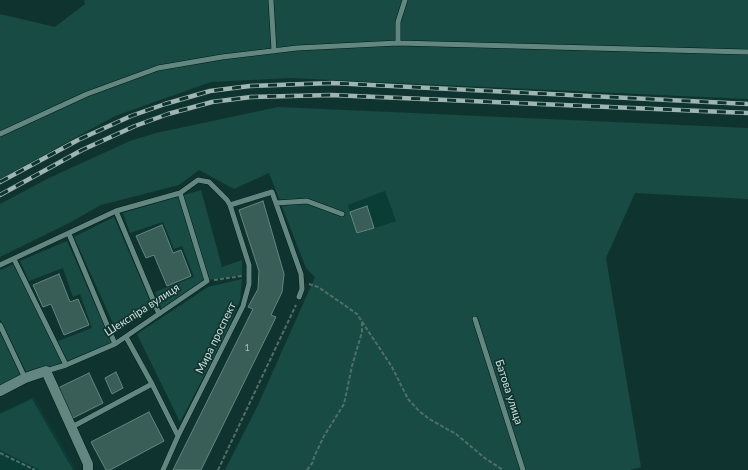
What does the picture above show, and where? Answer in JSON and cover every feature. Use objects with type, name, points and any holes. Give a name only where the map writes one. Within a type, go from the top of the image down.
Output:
[{"type":"street","name":"Шекспіра вулиця","points":[[0,391],[25,378],[46,371]]},
{"type":"street","points":[[46,371],[88,464],[88,470]]},
{"type":"lane","points":[[271,0],[274,50]]},
{"type":"lane","points":[[398,43],[398,22],[405,0]]},
{"type":"lane","points":[[0,134],[87,94],[158,68],[274,50],[398,43],[748,52]]},
{"type":"lane","points":[[0,266],[116,211],[180,193],[198,180],[209,182],[230,205],[272,192],[302,281],[302,289],[299,297]]},
{"type":"lane","points":[[180,193],[207,281]]},
{"type":"lane","points":[[276,203],[307,201],[342,214]]},
{"type":"lane","name":"Мира проспект","points":[[163,470],[178,436],[243,306],[249,284],[249,265],[230,205]]},
{"type":"lane","points":[[116,211],[159,314]]},
{"type":"lane","points":[[69,234],[115,344]]},
{"type":"lane","points":[[14,259],[66,365]]},
{"type":"lane","name":"Шекспіра вулиця","points":[[46,371],[66,365],[115,344],[207,281]]},
{"type":"lane","name":"Батова улица","points":[[475,320],[524,470]]},
{"type":"lane","points":[[0,325],[25,378]]},
{"type":"lane","points":[[126,337],[178,436]]},
{"type":"lane","points":[[72,427],[152,384]]},
{"type":"path","points":[[207,281],[249,276]]},
{"type":"path","points":[[302,281],[318,287],[356,314],[392,367],[408,399],[416,408],[431,420],[456,434],[486,459],[503,470]]},
{"type":"path","points":[[218,470],[292,317],[299,297]]},
{"type":"path","points":[[307,470],[313,462],[324,436],[344,404],[352,366],[362,332],[362,322]]},
{"type":"path","points":[[0,453],[35,470]]},
{"type":"shaded area","points":[[84,0],[748,0],[748,99],[290,78],[211,82],[115,116],[0,179],[0,14],[55,27],[85,4]]},
{"type":"shaded area","points":[[278,107],[748,128],[748,199],[635,193],[606,258],[641,467],[630,470],[225,470],[258,405],[315,277],[306,268],[269,173],[234,189],[199,170],[179,185],[101,205],[69,223],[0,257],[0,204],[49,178],[130,141],[156,133]],"holes":[[[385,191],[396,221],[357,234],[348,205]]]},
{"type":"shaded area","points":[[201,190],[222,267],[242,260],[242,275],[208,280],[162,310],[155,292],[194,277],[182,246],[174,249],[163,222],[130,233],[123,213]]},
{"type":"shaded area","points":[[385,191],[396,221],[357,235],[348,205]]},
{"type":"shaded area","points":[[114,217],[153,308],[117,332],[74,237]]},
{"type":"shaded area","points":[[67,241],[112,343],[67,361],[58,341],[92,328],[80,294],[73,297],[63,268],[29,281],[20,261]]},
{"type":"shaded area","points":[[14,264],[62,363],[27,374],[0,319],[0,270]]},
{"type":"shaded area","points":[[242,279],[240,300],[225,336],[180,422],[137,334],[208,287]]},
{"type":"shaded area","points":[[0,332],[21,376],[0,387]]},
{"type":"shaded area","points":[[34,397],[76,470],[0,470],[0,412]]},
{"type":"shaded area","points":[[32,399],[73,470],[40,470],[0,450],[0,414]]},
{"type":"building","points":[[263,201],[284,274],[282,292],[271,315],[276,317],[201,470],[173,470],[253,309],[248,307],[258,289],[259,271],[239,210]]},
{"type":"building","points":[[367,206],[374,228],[357,233],[350,212]]},
{"type":"building","points":[[162,225],[173,253],[181,250],[191,276],[167,286],[154,255],[146,258],[136,236]]},
{"type":"building","points":[[59,274],[70,302],[78,299],[89,325],[64,335],[51,304],[43,307],[33,285]]},
{"type":"building","points":[[116,372],[123,388],[112,394],[105,378]]},
{"type":"building","points":[[89,373],[103,403],[73,418],[58,388]]},
{"type":"building","points":[[149,412],[164,441],[110,470],[106,470],[91,442]]},
{"type":"railway","points":[[0,182],[78,140],[131,116],[210,91],[250,86],[332,83],[748,104]]},
{"type":"railway","points":[[0,195],[82,150],[135,126],[168,114],[212,102],[251,97],[331,95],[748,113]]}]
